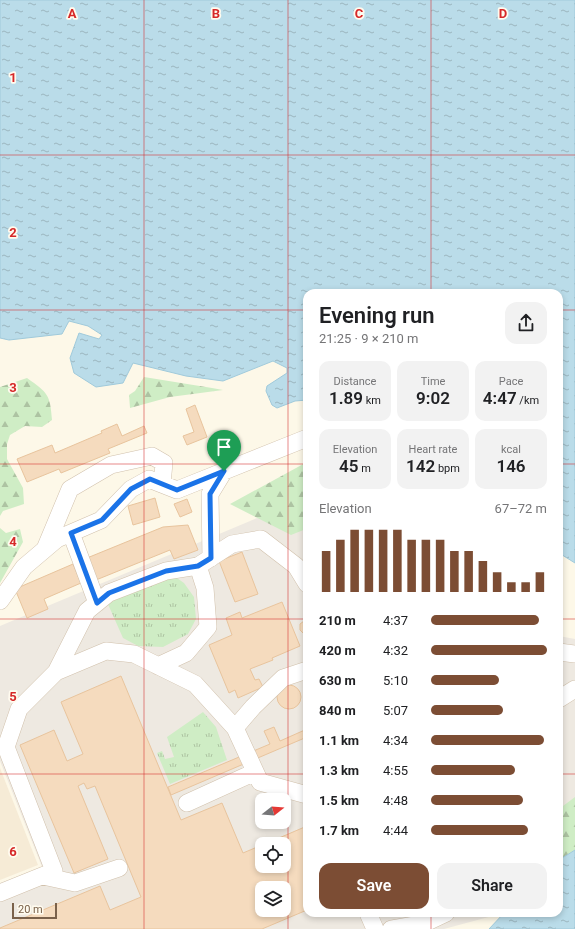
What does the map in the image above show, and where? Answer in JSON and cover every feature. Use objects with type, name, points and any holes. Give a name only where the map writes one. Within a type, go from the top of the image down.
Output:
[{"type":"lane","points":[[0,601],[24,567],[57,539],[102,520],[131,489],[143,482],[150,479],[177,490],[303,440]]},
{"type":"lane","points":[[45,549],[70,489],[111,465],[152,456],[164,463],[162,484]]},
{"type":"lane","points":[[158,666],[186,653],[208,627],[204,562],[210,494],[224,471]]},
{"type":"lane","points":[[71,533],[97,603]]},
{"type":"lane","points":[[0,893],[54,871],[6,747],[19,709],[56,672],[86,611],[109,593],[166,571],[204,562],[232,544],[261,539],[302,569]]},
{"type":"lane","points":[[56,672],[106,651],[134,654],[195,684],[235,728],[260,782],[303,794]]},
{"type":"lane","points":[[563,652],[575,654]]},
{"type":"lane","points":[[235,728],[253,707],[283,678],[303,671]]},
{"type":"lane","points":[[563,696],[575,689]]},
{"type":"lane","points":[[187,803],[255,772]]},
{"type":"lane","points":[[43,876],[75,884],[119,868]]},
{"type":"lane","points":[[370,917],[375,929]]},
{"type":"lane","points":[[392,929],[425,923],[438,917]]},
{"type":"shaded area","points":[[303,499],[303,917],[489,917],[444,929],[0,929],[0,883],[42,867],[0,761],[0,626]]},
{"type":"shaded area","points":[[563,637],[575,639],[575,822],[563,830]]},
{"type":"shaded area","points":[[0,768],[38,865],[0,880]]},
{"type":"green space","points":[[144,377],[223,390],[170,397],[130,408],[129,395],[135,391]]},
{"type":"green space","points":[[27,378],[47,395],[52,420],[42,427],[25,426],[10,435],[7,444],[7,459],[23,488],[24,504],[3,511],[0,516],[0,387]]},
{"type":"green space","points":[[303,464],[303,530],[291,535],[230,504]]},
{"type":"green space","points":[[0,528],[6,533],[20,529],[23,542],[0,583]]},
{"type":"green space","points":[[174,576],[184,583],[194,597],[196,619],[188,634],[163,647],[138,646],[123,638],[107,602]]},
{"type":"green space","points":[[203,712],[216,727],[227,760],[170,784],[157,753],[162,751],[165,759],[174,757],[167,737]]},
{"type":"green space","points":[[575,797],[575,850],[563,858],[563,806]]},
{"type":"water","points":[[0,0],[575,0],[575,563],[563,556],[563,289],[303,289],[303,400],[295,401],[277,408],[272,405],[266,391],[267,386],[287,373],[287,368],[273,361],[223,381],[186,376],[133,363],[123,383],[96,387],[74,373],[70,358],[79,333],[99,339],[102,335],[88,326],[69,321],[62,334],[9,340],[0,338]]},
{"type":"water","points":[[575,850],[575,929],[489,929],[500,917],[563,917],[563,858]]},
{"type":"building","points":[[195,405],[207,437],[187,445],[183,436],[194,432],[186,409]]},
{"type":"building","points":[[117,424],[122,436],[144,426],[147,433],[108,449],[110,453],[61,473],[59,469],[27,482],[17,459],[52,445],[55,453],[102,433],[101,431]]},
{"type":"building","points":[[155,498],[160,517],[133,525],[128,506]]},
{"type":"building","points":[[187,499],[192,512],[180,517],[174,504]]},
{"type":"building","points":[[188,525],[198,550],[174,559],[170,550],[96,580],[87,558],[163,527]]},
{"type":"building","points":[[242,552],[258,594],[235,602],[219,561]]},
{"type":"building","points":[[73,564],[81,583],[44,599],[48,609],[27,618],[15,589]]},
{"type":"building","points":[[282,602],[300,646],[272,658],[273,660],[250,669],[255,680],[259,679],[263,687],[238,698],[235,690],[229,693],[209,645],[232,635],[226,618],[240,612],[242,618]]},
{"type":"building","points":[[303,622],[303,633],[300,630],[300,624]]},
{"type":"building","points":[[121,676],[181,820],[222,803],[243,853],[255,848],[255,873],[291,873],[291,837],[281,837],[303,828],[303,912],[291,917],[291,881],[255,881],[255,917],[290,917],[262,929],[0,929],[100,886],[110,910],[141,897],[95,786],[87,789],[84,783],[78,786],[108,859],[74,873],[20,745],[54,730],[67,761],[83,754],[61,702]]},
{"type":"building","points":[[289,685],[298,688],[301,697],[298,706],[289,709],[280,706],[277,697],[280,688]]},
{"type":"building","points":[[274,727],[280,741],[303,731],[303,739],[171,795],[168,787],[270,744],[264,731]]},
{"type":"route","points":[[224,471],[210,494],[211,558],[198,566],[166,571],[109,593],[97,603],[71,533],[102,520],[131,489],[150,479],[177,490],[224,471]]}]
